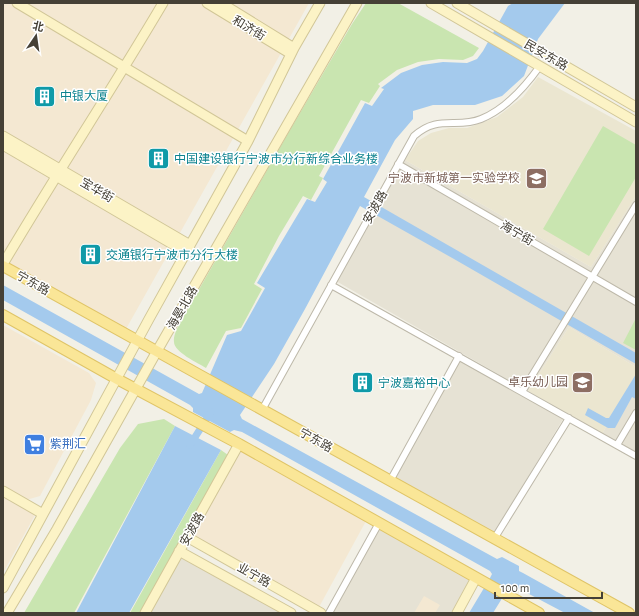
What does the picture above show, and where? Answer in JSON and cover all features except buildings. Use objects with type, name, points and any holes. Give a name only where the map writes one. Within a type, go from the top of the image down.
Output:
[{"type":"main road","points":[[17,3],[248,141]]},
{"type":"main road","points":[[3,265],[58,172],[163,3]]},
{"type":"main road","name":"和济街","points":[[207,3],[293,51]]},
{"type":"main road","name":"和济街","points":[[221,3],[293,51]]},
{"type":"main road","name":"海晏北路","points":[[3,588],[248,141],[293,51],[320,3]]},
{"type":"main road","name":"海晏北路","points":[[7,613],[57,529],[157,351],[357,3]]},
{"type":"main road","name":"民安东路","points":[[431,3],[636,122]]},
{"type":"main road","name":"民安东路","points":[[457,3],[636,107]]},
{"type":"main road","name":"宝华街","points":[[3,136],[58,172],[188,249]]},
{"type":"main road","name":"宝华街","points":[[3,145],[58,172]]},
{"type":"main road","name":"宁东路","points":[[3,265],[629,613]]},
{"type":"main road","points":[[3,315],[239,444],[539,613]]},
{"type":"main road","name":"安波路","points":[[145,613],[239,444]]},
{"type":"main road","points":[[3,491],[43,514]]},
{"type":"main road","name":"业宁路","points":[[187,537],[321,613]]},
{"type":"main road","name":"业宁路","points":[[180,551],[291,613]]},
{"type":"main road","points":[[457,613],[476,578]]},
{"type":"street","name":"安波路","points":[[262,410],[414,136],[428,126],[441,123],[474,121],[481,119],[504,105],[517,94],[527,84],[540,66]]},
{"type":"street","name":"海宁街","points":[[398,164],[636,302]]},
{"type":"street","points":[[522,392],[636,206]]},
{"type":"street","points":[[331,285],[636,456]]},
{"type":"street","points":[[390,481],[459,356]]},
{"type":"street","points":[[616,445],[636,413]]},
{"type":"street","points":[[494,539],[569,418]]},
{"type":"street","points":[[329,613],[379,523]]},
{"type":"shaded area","points":[[3,3],[309,3],[126,329],[3,260]]},
{"type":"shaded area","name":"宁波市新城第一实验学校","points":[[538,77],[636,131],[636,196],[591,267],[405,160],[418,141],[431,133],[449,128],[467,128],[497,117],[523,97]]},
{"type":"shaded area","points":[[405,160],[591,267],[636,196],[636,367],[569,327],[528,391],[336,281]]},
{"type":"shaded area","name":"紫荆汇","points":[[3,325],[89,373],[96,383],[91,400],[40,496],[26,500],[3,488]]},
{"type":"shaded area","name":"卓乐幼儿园","points":[[569,327],[636,367],[636,374],[602,434],[528,391]]},
{"type":"shaded area","points":[[460,361],[563,419],[493,535],[394,479]]},
{"type":"shaded area","points":[[636,374],[636,453],[602,434]]},
{"type":"shaded area","points":[[239,450],[366,521],[318,609],[193,537]]},
{"type":"shaded area","points":[[3,497],[35,515],[3,573]]},
{"type":"shaded area","points":[[378,528],[470,579],[451,613],[331,613]]},
{"type":"shaded area","points":[[181,558],[281,613],[151,613]]},
{"type":"shaded area","points":[[424,596],[440,605],[435,613],[414,613]]},
{"type":"green space","points":[[366,3],[398,3],[479,48],[473,56],[463,60],[439,59],[418,62],[397,70],[378,84],[380,86],[369,103],[361,100],[319,176],[323,178],[311,200],[303,196],[279,236],[254,284],[262,289],[241,328],[226,331],[206,368],[178,350],[174,342],[176,331],[290,130],[352,24]]},
{"type":"green space","points":[[603,126],[636,145],[636,177],[589,256],[543,229]]},
{"type":"green space","points":[[636,318],[636,350],[623,343]]},
{"type":"green space","points":[[164,419],[175,426],[74,613],[24,613],[120,448],[138,424]]},
{"type":"green space","points":[[221,450],[228,455],[140,613],[130,613]]},
{"type":"water","points":[[513,3],[565,3],[538,39],[524,76],[502,96],[475,105],[433,105],[413,111],[413,119],[395,140],[364,197],[636,353],[636,364],[360,206],[274,364],[240,415],[242,419],[497,559],[502,557],[519,566],[519,571],[595,613],[565,613],[512,585],[509,587],[493,613],[469,613],[492,574],[490,571],[242,432],[234,430],[230,432],[193,412],[193,408],[190,405],[3,300],[3,285],[199,394],[202,393],[227,335],[241,331],[265,288],[257,283],[307,199],[315,202],[327,182],[323,179],[365,103],[372,106],[384,89],[381,88],[401,73],[422,65],[443,62],[467,63],[477,59],[508,6]]},
{"type":"water","points":[[636,374],[636,399],[632,397],[615,428],[608,428],[585,415],[588,408],[606,418],[609,418]]},
{"type":"water","points":[[175,426],[221,450],[129,613],[76,613]]},
{"type":"waterway","points":[[190,445],[211,412]]},
{"type":"place","name":"中银大厦","points":[[45,96]]},
{"type":"place","name":"中国建设银行宁波市分行新综合业务楼","points":[[158,159]]},
{"type":"place","name":"宁波市新城第一实验学校","points":[[536,178]]},
{"type":"place","name":"交通银行宁波市分行大楼","points":[[91,255]]},
{"type":"place","name":"卓乐幼儿园","points":[[583,382]]},
{"type":"place","name":"宁波嘉裕中心","points":[[363,383]]},
{"type":"place","name":"紫荆汇","points":[[35,444]]}]
